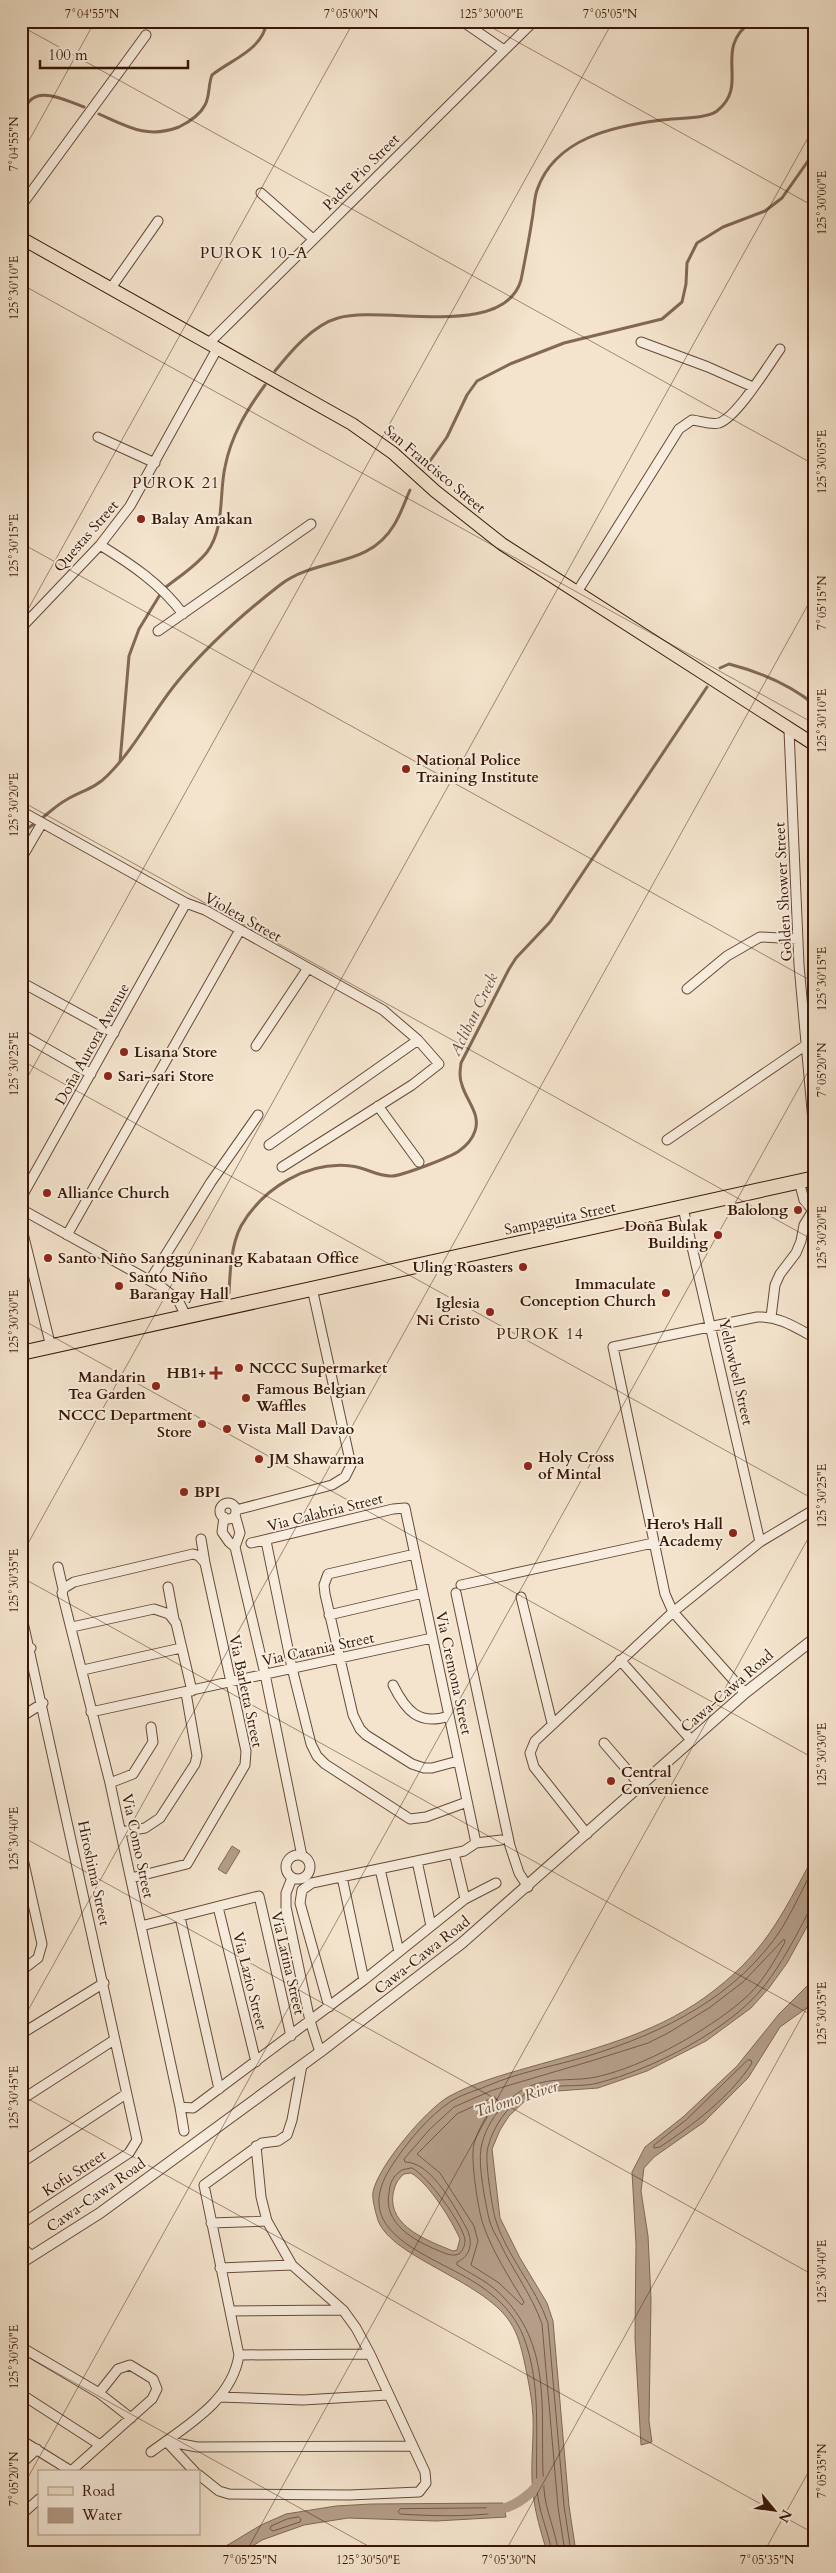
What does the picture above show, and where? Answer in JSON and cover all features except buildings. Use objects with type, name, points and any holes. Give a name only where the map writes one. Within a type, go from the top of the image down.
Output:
[{"type":"highway","name":"Sampaguita Street","points":[[21,1353],[815,1178]]},
{"type":"main road","name":"San Francisco Street","points":[[21,238],[370,435],[488,534],[815,745]]},
{"type":"street","points":[[462,21],[504,50]]},
{"type":"street","name":"Padre Pio Street","points":[[212,346],[314,239],[534,21]]},
{"type":"street","points":[[21,206],[146,35]]},
{"type":"street","points":[[261,193],[314,239]]},
{"type":"street","points":[[111,288],[158,221]]},
{"type":"street","points":[[641,342],[691,360],[753,387]]},
{"type":"street","name":"Questas Street","points":[[21,628],[100,545],[130,506],[155,463],[212,346]]},
{"type":"street","points":[[577,592],[679,429],[692,420],[709,424],[724,420],[753,387],[780,349]]},
{"type":"street","points":[[98,436],[155,463]]},
{"type":"street","points":[[158,631],[311,524]]},
{"type":"street","points":[[100,545],[142,572],[175,602],[183,614]]},
{"type":"street","name":"Golden Shower Street","points":[[789,730],[798,939],[815,1143]]},
{"type":"street","name":"Violeta Street","points":[[21,811],[186,903],[205,910],[383,1010],[418,1040],[438,1064],[422,1078],[378,1106]]},
{"type":"street","points":[[21,859],[42,822]]},
{"type":"street","name":"Doña Aurora Avenue","points":[[21,1198],[186,903]]},
{"type":"street","points":[[68,1235],[240,930]]},
{"type":"street","points":[[686,989],[727,956],[760,937],[798,939]]},
{"type":"street","points":[[256,1046],[308,968]]},
{"type":"street","points":[[21,982],[114,1033]]},
{"type":"street","points":[[21,1034],[91,1074]]},
{"type":"street","points":[[269,1145],[418,1040]]},
{"type":"street","points":[[667,1140],[806,1045]]},
{"type":"street","points":[[282,1167],[378,1106],[419,1162]]},
{"type":"street","points":[[150,1280],[211,1182],[258,1115]]},
{"type":"street","points":[[771,1318],[775,1286],[780,1274],[796,1252],[801,1241],[804,1226],[814,1212],[804,1200],[799,1182]]},
{"type":"street","name":"Yellowbell Street","points":[[684,1208],[760,1542]]},
{"type":"street","points":[[21,1209],[150,1280],[176,1297],[186,1316]]},
{"type":"street","points":[[21,1225],[51,1347]]},
{"type":"street","points":[[302,1856],[292,1857],[287,1864],[287,1872],[292,1878],[302,1879],[310,1872],[310,1862],[302,1856],[265,1674],[236,1547],[240,1533],[235,1512],[231,1503],[223,1505],[220,1513],[228,1519],[235,1512],[332,1485],[345,1477],[351,1465],[312,1288]]},
{"type":"street","points":[[745,1693],[673,1612],[665,1594],[613,1347],[712,1327],[740,1319],[771,1318],[786,1322],[815,1338]]},
{"type":"street","name":"Via Calabria Street","points":[[250,1543],[393,1509],[405,1508]]},
{"type":"street","name":"Via Cremona Street","points":[[405,1508],[476,1843]]},
{"type":"street","points":[[587,1834],[530,1761],[531,1747],[552,1724],[673,1612],[760,1542],[815,1509]]},
{"type":"street","points":[[224,1517],[222,1532],[229,1542],[236,1547]]},
{"type":"street","name":"Via Barletta Street","points":[[131,1878],[187,1864],[243,1771],[246,1751],[229,1681],[201,1539]]},
{"type":"street","points":[[266,1540],[292,1668],[311,1744],[317,1756],[325,1764],[410,1819],[426,1817],[467,1802]]},
{"type":"street","points":[[461,1584],[653,1543]]},
{"type":"street","points":[[63,1591],[74,1582],[193,1554],[199,1556],[206,1567]]},
{"type":"street","points":[[415,1554],[328,1574],[324,1585],[329,1616],[353,1716],[360,1729],[366,1735],[412,1764],[424,1768],[458,1761]]},
{"type":"street","name":"Via Como Street","points":[[58,1567],[83,1670],[91,1712],[110,1783],[183,2108],[184,2131]]},
{"type":"street","points":[[121,1832],[154,1824],[160,1818],[195,1764],[197,1756],[189,1692],[168,1587]]},
{"type":"street","points":[[329,1616],[423,1593]]},
{"type":"street","points":[[456,1593],[510,1846],[519,1873],[528,1886]]},
{"type":"street","points":[[521,1597],[552,1724]]},
{"type":"street","points":[[72,1627],[154,1609],[169,1614],[174,1619]]},
{"type":"street","name":"Hiroshima Street","points":[[21,1612],[31,1648],[137,2140]]},
{"type":"street","name":"Via Catania Street","points":[[91,1712],[432,1638]]},
{"type":"street","name":"Cawa-Cawa Road","points":[[21,2263],[100,2212],[320,2052],[462,1943],[745,1693],[815,1638]]},
{"type":"street","points":[[21,1654],[31,1648]]},
{"type":"street","points":[[83,1670],[181,1648]]},
{"type":"street","points":[[620,1660],[692,1741]]},
{"type":"street","points":[[393,1685],[402,1703],[418,1716],[434,1721],[449,1716]]},
{"type":"street","points":[[21,1717],[43,1704]]},
{"type":"street","points":[[110,1783],[133,1774],[153,1742],[151,1727]]},
{"type":"street","points":[[604,1743],[641,1786]]},
{"type":"street","points":[[329,2007],[300,1902],[302,1890],[312,1883],[454,1853],[470,1849],[476,1843],[501,1840]]},
{"type":"street","points":[[21,1850],[42,1944],[38,1958],[21,1972]]},
{"type":"street","points":[[454,1853],[465,1899]]},
{"type":"street","points":[[417,1861],[431,1926]]},
{"type":"street","points":[[380,1869],[399,1952]]},
{"type":"street","points":[[342,1877],[364,1980]]},
{"type":"street","points":[[292,1878],[286,1892],[286,1908],[310,2021],[320,2052]]},
{"type":"street","points":[[183,2108],[193,2108],[329,2007],[465,1899],[496,1883]]},
{"type":"street","name":"Via Latina Street","points":[[218,1907],[259,1896],[291,2036]]},
{"type":"street","points":[[142,1926],[218,1907]]},
{"type":"street","name":"Via Lazio Street","points":[[218,1907],[256,2062]]},
{"type":"street","points":[[180,1917],[219,2089]]},
{"type":"street","points":[[21,2034],[104,1983]]},
{"type":"street","points":[[21,2100],[114,2040]]},
{"type":"street","points":[[151,2452],[206,2411],[219,2397],[235,2373],[239,2355],[204,2185],[256,2146],[278,2140],[287,2135],[292,2120],[302,2065]]},
{"type":"street","points":[[21,2163],[126,2094]]},
{"type":"street","name":"Kofu Street","points":[[21,2224],[130,2153],[137,2140]]},
{"type":"street","points":[[200,2476],[220,2491],[229,2494],[349,2495],[419,2492],[424,2488],[427,2479],[370,2354],[343,2310],[292,2265],[267,2221],[261,2197],[256,2146]]},
{"type":"street","points":[[211,2223],[267,2221]]},
{"type":"street","points":[[21,2247],[32,2256]]},
{"type":"street","points":[[220,2268],[292,2265]]},
{"type":"street","points":[[230,2311],[343,2310]]},
{"type":"street","points":[[21,2346],[99,2393],[131,2418]]},
{"type":"street","points":[[239,2355],[370,2354]]},
{"type":"street","points":[[72,2470],[152,2399],[157,2389],[153,2379],[147,2374],[137,2367],[124,2365],[99,2393]]},
{"type":"street","points":[[21,2394],[100,2445]]},
{"type":"street","points":[[219,2397],[303,2400],[388,2395]]},
{"type":"street","points":[[21,2440],[38,2449],[67,2470]]},
{"type":"street","points":[[166,2441],[197,2447],[412,2446]]},
{"type":"street","points":[[166,2441],[193,2470]]},
{"type":"street","points":[[21,2464],[38,2449]]},
{"type":"street","points":[[21,2515],[38,2500]]},
{"type":"water","points":[[232,1846],[240,1851],[226,1874],[218,1869]]},
{"type":"water","name":"Talomo River","points":[[815,1854],[815,1912],[787,1963],[769,1988],[751,2008],[706,2041],[647,2071],[598,2088],[557,2091],[528,2098],[509,2116],[500,2130],[492,2149],[500,2218],[520,2258],[547,2303],[553,2321],[569,2506],[576,2552],[547,2552],[533,2492],[533,2416],[531,2395],[523,2355],[515,2331],[497,2307],[479,2293],[416,2256],[398,2244],[384,2231],[377,2217],[373,2201],[373,2192],[377,2181],[404,2140],[428,2114],[448,2097],[488,2080],[642,2032],[684,2011],[704,1998],[725,1982],[757,1950],[781,1916]],"holes":[[[411,2173],[418,2178],[439,2203],[456,2231],[460,2239],[457,2250],[453,2251],[422,2237],[403,2224],[397,2215],[393,2206],[393,2194],[397,2183],[404,2174]]]},
{"type":"water","points":[[815,1978],[815,2002],[780,2027],[748,2078],[704,2122],[654,2157],[644,2168],[641,2191],[648,2236],[651,2299],[649,2421],[652,2442],[641,2445],[635,2339],[636,2244],[632,2172],[645,2147],[683,2117],[737,2066],[779,2014]]},
{"type":"water","points":[[503,2503],[506,2517],[436,2521],[348,2518],[304,2525],[262,2540],[243,2552],[216,2552],[261,2525],[286,2514],[336,2506],[371,2504]]},
{"type":"waterway","points":[[99,114],[129,127],[147,132],[168,130],[183,125],[203,109],[208,98],[212,75],[253,47],[260,39],[267,21]]},
{"type":"waterway","points":[[275,371],[295,347],[311,333],[320,326],[338,318],[358,315],[440,317],[468,315],[492,309],[510,298],[521,280],[537,190],[546,172],[557,158],[588,138],[606,131],[668,119],[706,116],[717,111],[727,101],[731,90],[734,44],[740,32],[752,21]]},
{"type":"waterway","points":[[21,165],[23,159],[22,119],[25,107],[31,100],[38,96],[46,95],[84,107]]},
{"type":"waterway","points":[[425,468],[447,437],[467,395],[477,381],[510,364],[564,343],[662,319],[682,302],[686,284],[687,263],[697,243],[723,227],[765,211],[782,198],[815,151]]},
{"type":"waterway","points":[[166,587],[198,562],[213,543],[219,522],[223,477],[231,445],[246,414],[265,385]]},
{"type":"waterway","points":[[42,818],[63,802],[93,786],[108,775],[127,753],[189,668],[226,630],[266,596],[295,576],[357,556],[371,549],[383,539],[394,525],[410,490]]},
{"type":"waterway","points":[[120,762],[129,656],[139,629],[161,593]]},
{"type":"waterway","name":"Acliban Creek","points":[[720,668],[729,664],[763,675],[785,685],[815,705]]},
{"type":"waterway","name":"Acliban Creek","points":[[229,1293],[233,1250],[241,1226],[261,1200],[288,1180],[318,1168],[335,1166],[351,1166],[387,1176],[397,1175],[415,1170],[446,1157],[459,1151],[469,1142],[475,1131],[476,1119],[461,1082],[461,1063],[509,969],[516,958],[550,922],[707,687]]},
{"type":"waterway","points":[[21,833],[34,824]]},
{"type":"waterway","name":"Acliban Creek","points":[[21,1462],[21,1477]]},
{"type":"waterway","points":[[491,2510],[506,2508],[519,2502],[541,2481]]},
{"type":"place","name":"Balay Amakan","points":[[141,519]]},
{"type":"place","name":"National Police Training Institute","points":[[406,769]]},
{"type":"place","name":"Lisana Store","points":[[124,1052]]},
{"type":"place","name":"Sari-sari Store","points":[[108,1076]]},
{"type":"place","name":"Alliance Church","points":[[47,1193]]},
{"type":"place","name":"Balolong","points":[[798,1210]]},
{"type":"place","name":"Doña Bulak Building","points":[[718,1235]]},
{"type":"place","name":"Santo Niño Sangguninang Kabataan Office","points":[[48,1258]]},
{"type":"place","name":"Uling Roasters","points":[[523,1267]]},
{"type":"place","name":"Santo Niño Barangay Hall","points":[[119,1286]]},
{"type":"place","name":"Immaculate Conception Church","points":[[666,1293]]},
{"type":"place","name":"Iglesia Ni Cristo","points":[[490,1312]]},
{"type":"place","name":"NCCC Supermarket","points":[[239,1368]]},
{"type":"place","name":"HB1+","points":[[216,1373]]},
{"type":"place","name":"Mandarin Tea Garden","points":[[156,1386]]},
{"type":"place","name":"Famous Belgian Waffles","points":[[246,1398]]},
{"type":"place","name":"NCCC Department Store","points":[[202,1424]]},
{"type":"place","name":"Vista Mall Davao","points":[[227,1429]]},
{"type":"place","name":"JM Shawarma","points":[[259,1459]]},
{"type":"place","name":"Holy Cross of Mintal","points":[[528,1466]]},
{"type":"place","name":"BPI","points":[[184,1492]]},
{"type":"place","name":"Hero's Hall Academy","points":[[733,1533]]},
{"type":"place","name":"Central Convenience","points":[[611,1781]]},
{"type":"district","name":"PUROK 10-A","points":[[254,252]]},
{"type":"district","name":"PUROK 21","points":[[176,482]]},
{"type":"district","name":"PUROK 14","points":[[540,1333]]}]
